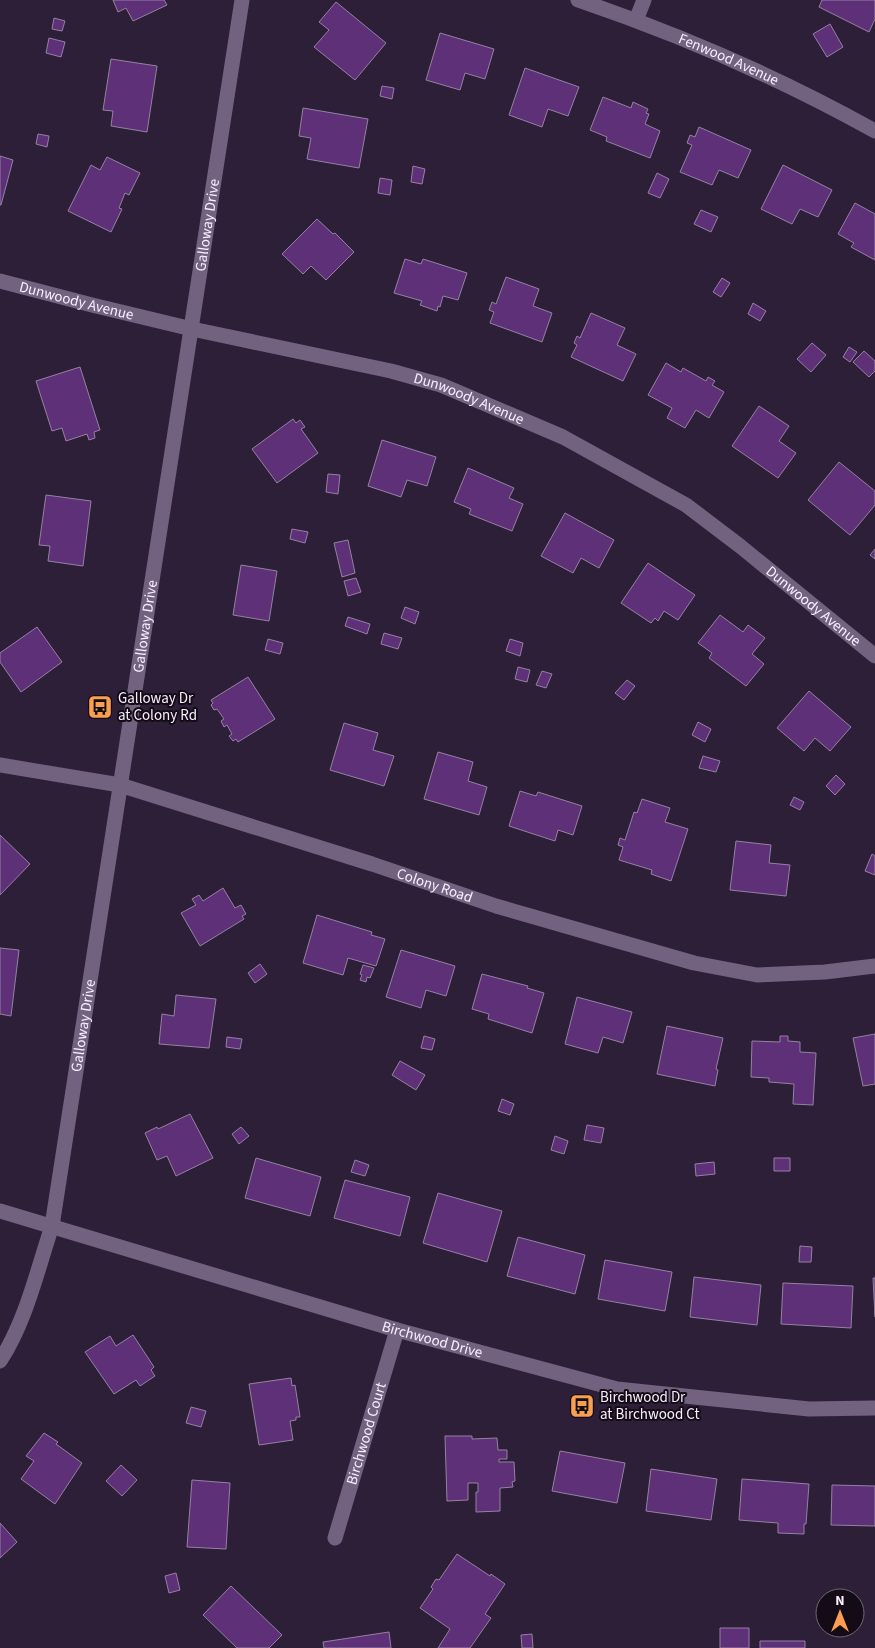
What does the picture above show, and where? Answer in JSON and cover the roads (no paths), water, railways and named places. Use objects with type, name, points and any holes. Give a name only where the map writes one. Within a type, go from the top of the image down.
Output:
[{"type":"street","name":"Galloway Drive","points":[[0,1361],[16,1330],[32,1290],[52,1226],[242,0]]},
{"type":"street","name":"Fenwood Avenue","points":[[578,0],[636,20],[733,60],[837,110],[875,131]]},
{"type":"street","points":[[636,20],[644,0]]},
{"type":"street","name":"Dunwoody Avenue","points":[[0,281],[192,329],[391,370],[441,385],[563,437],[686,505],[875,656]]},
{"type":"street","name":"Colony Road","points":[[0,765],[120,785],[372,864],[496,906],[694,963],[757,975],[808,974],[875,966]]},
{"type":"street","name":"Birchwood Drive","points":[[0,1211],[397,1330],[618,1388],[809,1409],[875,1408]]},
{"type":"street","name":"Birchwood Court","points":[[335,1538],[397,1330]]},
{"type":"place","name":"Galloway Dr at Colony Rd","points":[[100,707]]},
{"type":"place","name":"Birchwood Dr at Birchwood Ct","points":[[582,1406]]}]
